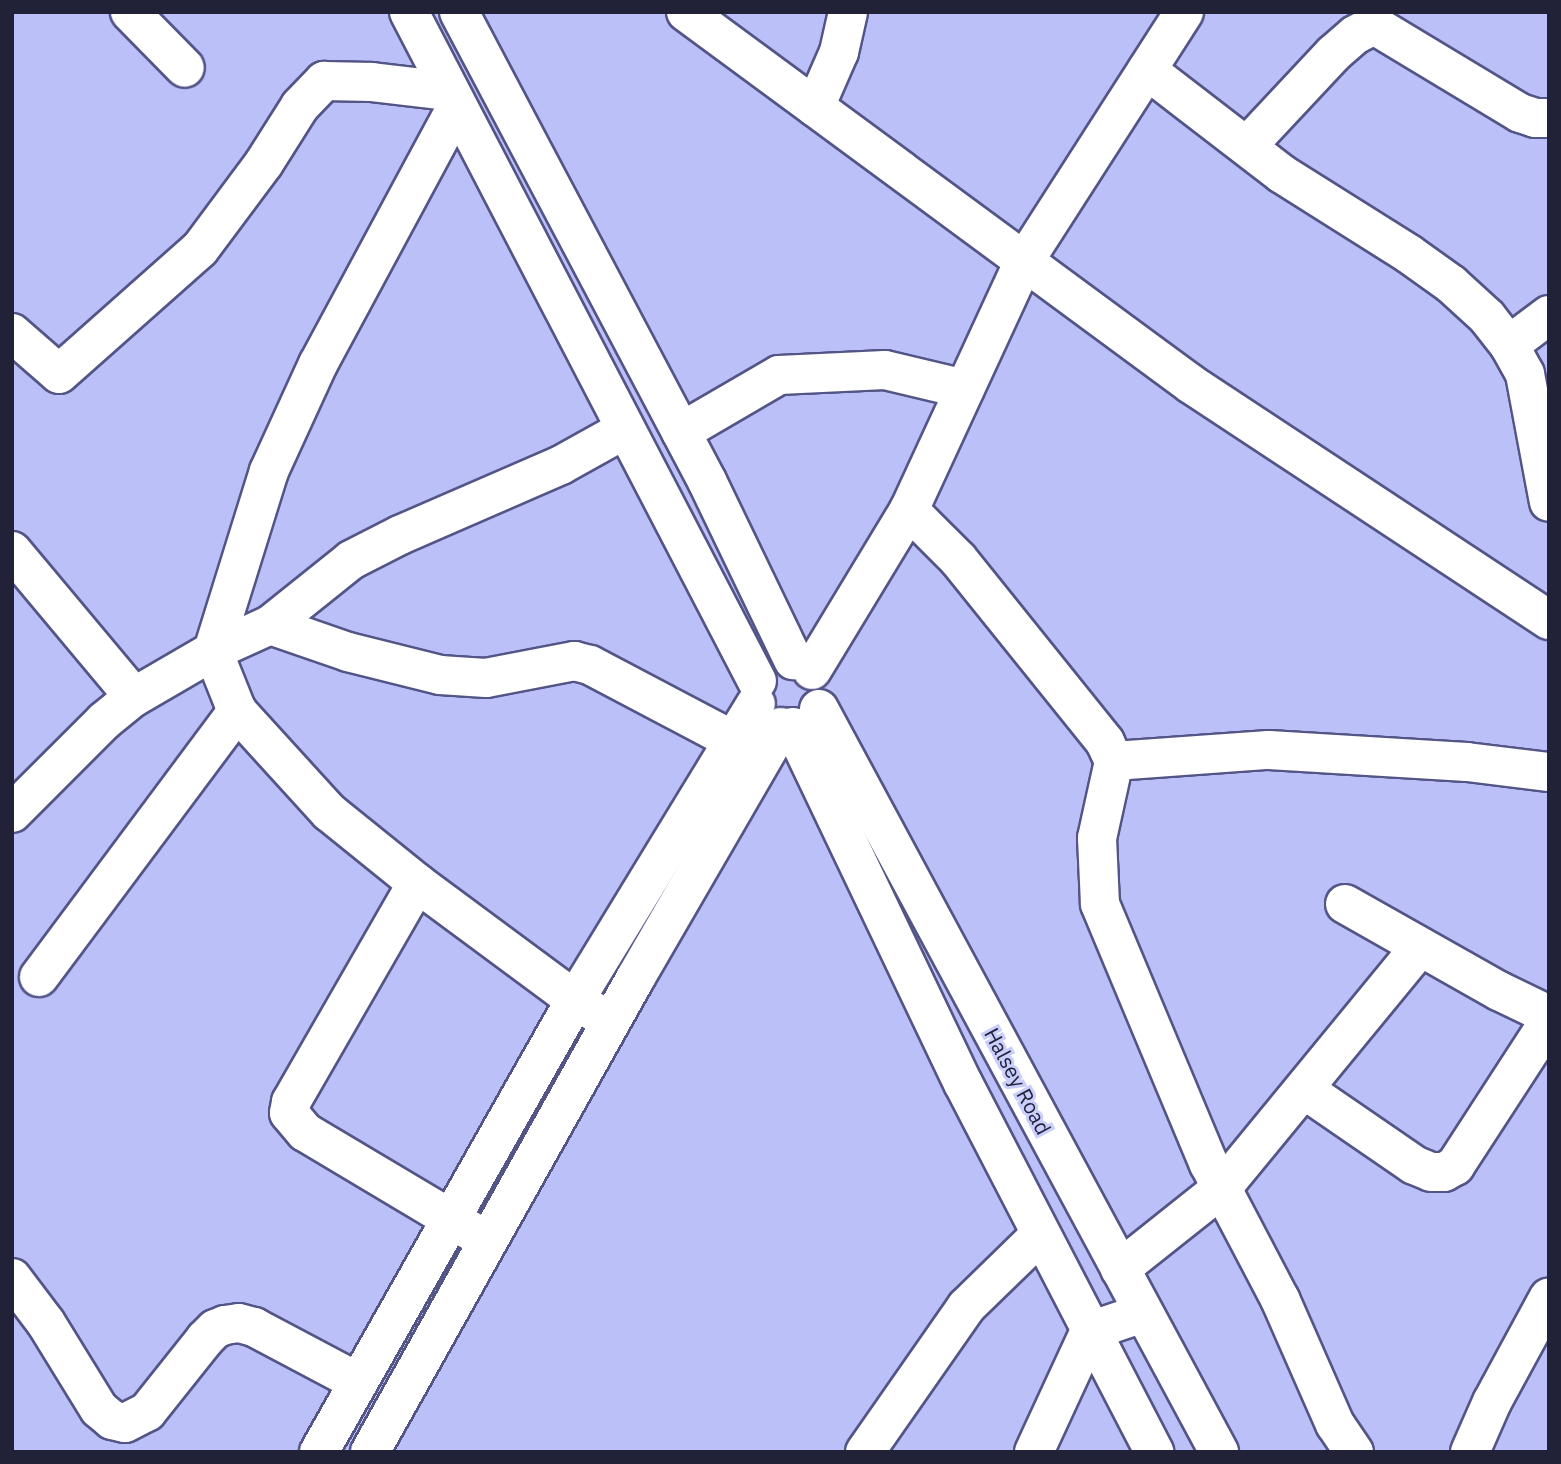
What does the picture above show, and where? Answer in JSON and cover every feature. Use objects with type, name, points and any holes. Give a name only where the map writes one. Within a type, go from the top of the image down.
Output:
[{"type":"street","points":[[130,12],[185,68]]},
{"type":"street","points":[[408,12],[624,430],[781,710],[963,1083],[1154,1452]]},
{"type":"street","points":[[319,1452],[575,1000],[734,741],[781,710],[822,688],[803,665],[459,12]]},
{"type":"street","points":[[686,12],[1023,263],[1191,384],[1549,620]]},
{"type":"street","points":[[815,107],[839,52],[848,12]]},
{"type":"street","points":[[803,665],[909,510],[1023,263],[1086,170],[1184,12]]},
{"type":"street","points":[[1247,146],[1333,54],[1354,35],[1374,25],[1503,104],[1535,118],[1549,118]]},
{"type":"street","points":[[1147,70],[1282,174],[1409,254],[1451,284],[1487,317],[1509,345],[1525,374],[1549,502]]},
{"type":"street","points":[[12,333],[60,374],[200,249],[264,163],[300,106],[324,81],[372,82],[453,99]]},
{"type":"street","points":[[453,99],[318,364],[269,471],[213,651],[237,712],[330,812],[417,883],[575,1000],[611,1022]]},
{"type":"street","points":[[1509,345],[1549,314]]},
{"type":"street","points":[[681,432],[779,375],[885,370],[965,389]]},
{"type":"street","points":[[12,813],[104,721],[134,697],[213,651],[270,625],[351,560],[400,535],[561,465],[624,430]]},
{"type":"street","points":[[909,510],[958,559],[1105,742],[1114,761],[1097,838],[1100,904],[1124,967],[1222,1188],[1280,1299],[1335,1424],[1354,1452]]},
{"type":"street","points":[[12,551],[134,697]]},
{"type":"street","points":[[270,625],[348,652],[440,675],[486,678],[574,661],[590,665],[734,741]]},
{"type":"street","points":[[370,1452],[611,1022],[781,710],[772,664],[803,665]]},
{"type":"street","name":"Halsey Road","points":[[781,710],[1007,1061],[1219,1452]]},
{"type":"street","points":[[39,977],[237,712]]},
{"type":"street","points":[[1114,761],[1269,750],[1467,762],[1549,772]]},
{"type":"street","points":[[417,883],[291,1102],[289,1113],[305,1132],[450,1220],[489,1240]]},
{"type":"street","points":[[1345,904],[1549,1015]]},
{"type":"street","points":[[1120,1269],[1222,1188],[1420,947]]},
{"type":"street","points":[[1305,1090],[1414,1165],[1431,1172],[1444,1172],[1455,1166],[1549,1021]]},
{"type":"street","points":[[963,1083],[1007,1061]]},
{"type":"street","points":[[523,1092],[560,1112]]},
{"type":"street","points":[[865,1452],[966,1307],[1041,1235]]},
{"type":"street","points":[[12,1278],[46,1323],[99,1409],[112,1420],[125,1423],[147,1412],[205,1339],[215,1329],[225,1325],[239,1323],[254,1327],[358,1382]]},
{"type":"street","points":[[1470,1452],[1492,1402],[1549,1297]]},
{"type":"street","points":[[1034,1452],[1090,1331],[1143,1313]]},
{"type":"street","points":[[380,1343],[421,1364]]}]
